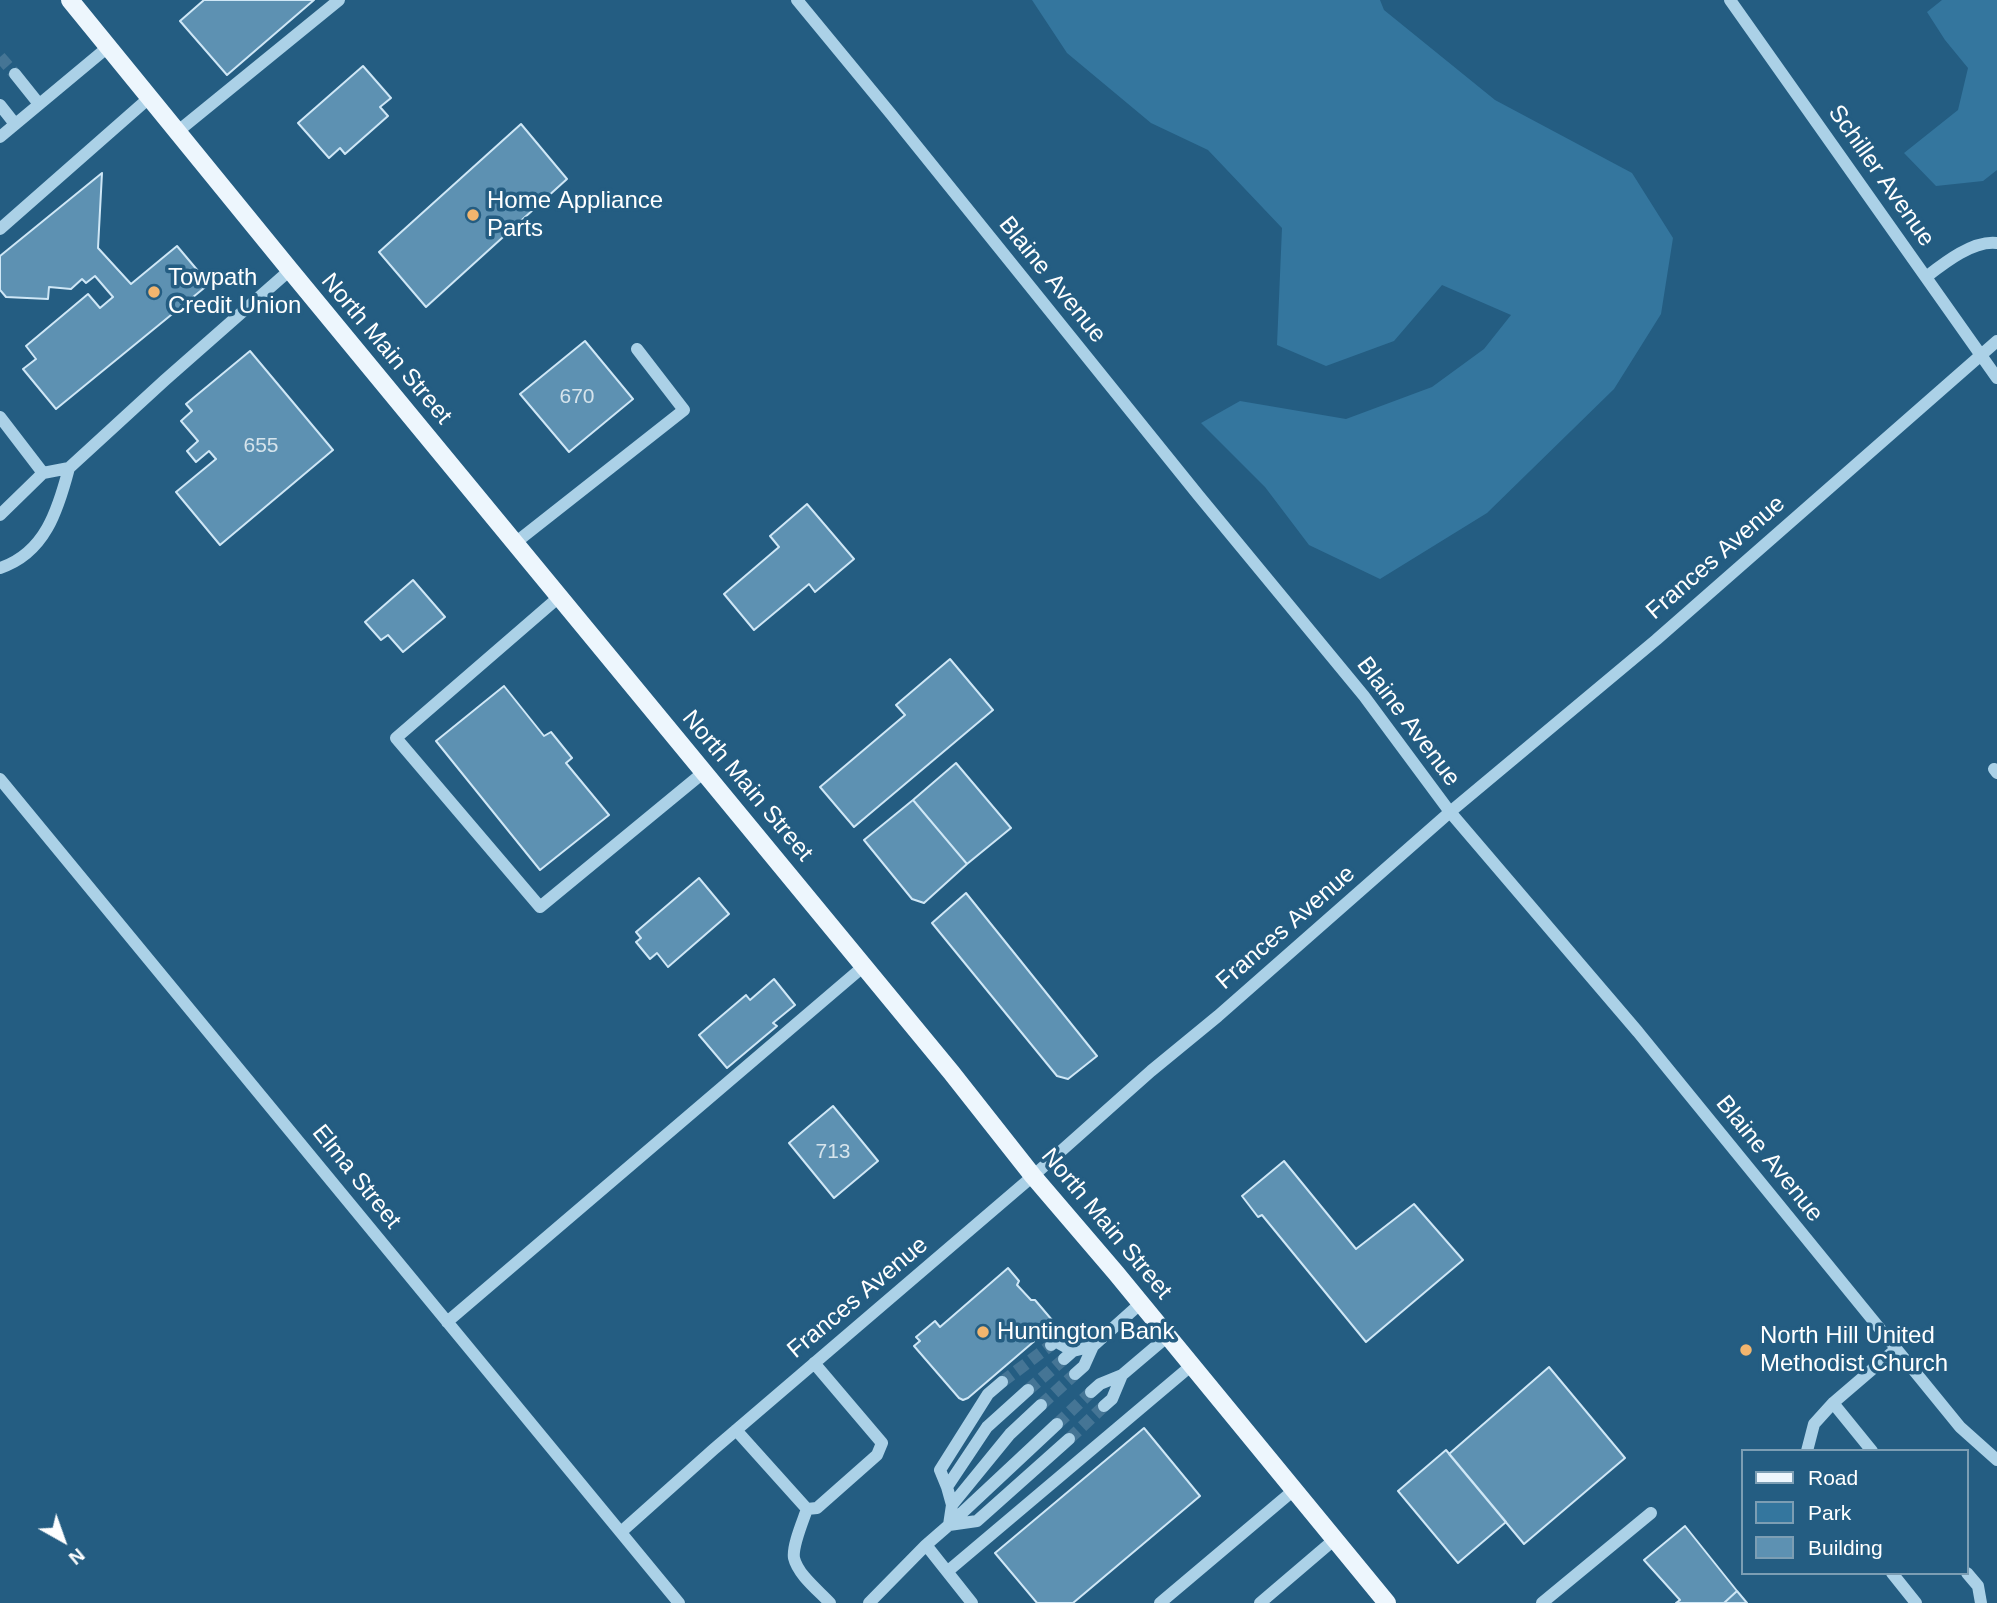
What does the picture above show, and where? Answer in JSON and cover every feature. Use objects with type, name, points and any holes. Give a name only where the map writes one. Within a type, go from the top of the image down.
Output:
[{"type":"main road","name":"North Main Street","points":[[69,0],[951,1072],[1033,1176],[1387,1603]]},
{"type":"street","points":[[177,132],[339,0]]},
{"type":"street","name":"Blaine Avenue","points":[[797,0],[1364,696],[1450,812],[1646,1041],[1959,1427],[1997,1460]]},
{"type":"street","name":"Schiller Avenue","points":[[1730,0],[1997,377]]},
{"type":"street","points":[[0,137],[108,47]]},
{"type":"street","points":[[15,74],[39,104]]},
{"type":"street","points":[[0,229],[149,98]]},
{"type":"street","points":[[0,105],[15,124]]},
{"type":"street","points":[[1926,277],[1956,255],[1989,242],[1997,243]]},
{"type":"street","points":[[0,515],[43,473],[69,468],[290,270]]},
{"type":"street","name":"Frances Avenue","points":[[621,1532],[1450,812],[1656,640],[1997,341]]},
{"type":"street","points":[[515,543],[684,410],[637,349]]},
{"type":"street","points":[[0,417],[43,473]]},
{"type":"street","points":[[0,568],[30,552],[48,527],[62,497],[69,468]]},
{"type":"street","points":[[559,597],[396,738],[540,907],[704,772]]},
{"type":"street","name":"Elma Street","points":[[0,779],[679,1603]]},
{"type":"street","points":[[447,1322],[864,966]]},
{"type":"street","points":[[1051,1345],[1055,1341],[1068,1355],[1093,1346],[1141,1303]]},
{"type":"street","points":[[1091,1392],[1100,1384],[1122,1375],[1168,1336]]},
{"type":"street","points":[[1075,1374],[1084,1366],[1093,1346]]},
{"type":"street","points":[[1808,1449],[1814,1424],[1896,1349]]},
{"type":"street","points":[[736,1430],[807,1508],[817,1508],[877,1455],[882,1443],[814,1363]]},
{"type":"street","points":[[948,1571],[1192,1365]]},
{"type":"street","points":[[1104,1406],[1112,1399],[1122,1375]]},
{"type":"street","points":[[949,1525],[952,1505],[940,1470],[988,1394],[1002,1382]]},
{"type":"street","points":[[947,1486],[987,1427],[1028,1390]]},
{"type":"street","points":[[1833,1404],[1870,1449]]},
{"type":"street","points":[[952,1505],[1010,1434],[1041,1405]]},
{"type":"street","points":[[869,1603],[926,1545],[1057,1424]]},
{"type":"street","points":[[949,1525],[977,1521],[1069,1438]]},
{"type":"street","points":[[1160,1603],[1294,1490]]},
{"type":"street","points":[[807,1508],[794,1558],[802,1573],[830,1603]]},
{"type":"street","points":[[1542,1603],[1651,1513]]},
{"type":"street","points":[[1260,1603],[1335,1539]]},
{"type":"street","points":[[926,1545],[972,1603]]},
{"type":"street","points":[[1894,1575],[1916,1603]]},
{"type":"street","points":[[1969,1575],[1978,1586],[1981,1603]]},
{"type":"green space","points":[[1032,0],[1380,0],[1384,10],[1495,100],[1632,173],[1673,238],[1661,314],[1614,389],[1487,513],[1380,579],[1309,545],[1265,487],[1201,423],[1240,401],[1346,419],[1432,387],[1484,349],[1511,315],[1442,285],[1394,341],[1326,366],[1277,345],[1282,228],[1208,150],[1151,123],[1067,53]]},
{"type":"green space","points":[[1942,0],[1997,0],[1997,170],[1983,181],[1936,186],[1904,153],[1958,110],[1968,68],[1927,12]]},
{"type":"building","points":[[204,0],[314,0],[227,75],[180,21]]},
{"type":"building","points":[[363,66],[391,98],[380,107],[388,116],[345,154],[340,148],[329,158],[298,123]]},
{"type":"building","name":"Home Appliance Parts","points":[[521,124],[567,179],[426,307],[379,252]]},
{"type":"building","name":"Towpath Credit Union","points":[[102,173],[98,248],[131,284],[177,246],[209,284],[56,409],[23,369],[36,359],[26,346],[88,294],[100,308],[113,297],[95,276],[86,283],[82,279],[71,289],[49,287],[48,299],[6,297],[0,290],[0,256]]},
{"type":"building","points":[[585,341],[633,399],[569,452],[520,394]]},
{"type":"building","points":[[250,351],[333,450],[220,545],[176,492],[216,459],[209,451],[196,462],[187,451],[198,441],[181,421],[192,411],[186,404]]},
{"type":"building","points":[[807,504],[854,559],[815,592],[809,584],[754,630],[724,594],[779,547],[770,536]]},
{"type":"building","points":[[413,580],[445,617],[403,652],[388,635],[381,640],[365,622]]},
{"type":"building","points":[[950,659],[993,710],[854,827],[820,787],[905,715],[896,705]]},
{"type":"building","points":[[504,686],[544,736],[551,732],[572,758],[566,763],[609,815],[540,870],[436,741]]},
{"type":"building","points":[[956,763],[1011,828],[967,864],[913,800]]},
{"type":"building","points":[[913,800],[967,864],[924,903],[912,899],[864,840]]},
{"type":"building","points":[[699,878],[729,914],[668,967],[657,953],[650,959],[636,942],[641,938],[636,932]]},
{"type":"building","points":[[966,893],[1097,1056],[1068,1079],[1057,1076],[932,923]]},
{"type":"building","points":[[774,979],[795,1005],[773,1023],[777,1026],[727,1068],[699,1035],[746,995],[750,1000]]},
{"type":"building","points":[[833,1106],[878,1161],[834,1198],[789,1143]]},
{"type":"building","points":[[1284,1161],[1356,1249],[1414,1204],[1463,1260],[1366,1342],[1262,1215],[1258,1217],[1242,1196]]},
{"type":"building","name":"Huntington Bank","points":[[1008,1268],[1019,1281],[1017,1285],[1031,1300],[1035,1300],[1052,1320],[1052,1326],[963,1400],[914,1346],[920,1341],[916,1337],[935,1321],[940,1327]]},
{"type":"building","points":[[1549,1367],[1625,1458],[1524,1544],[1449,1454]]},
{"type":"building","points":[[1144,1428],[1200,1496],[1073,1603],[1037,1603],[995,1553]]},
{"type":"building","points":[[1446,1450],[1506,1522],[1458,1563],[1398,1491]]},
{"type":"building","points":[[1685,1526],[1737,1591],[1724,1603],[1676,1603],[1680,1600],[1644,1560]]},
{"type":"building","points":[[1737,1591],[1747,1603],[1724,1603]]},
{"type":"tunnel","points":[[0,57],[15,74]]},
{"type":"tunnel","points":[[1002,1382],[1051,1345]]},
{"type":"tunnel","points":[[1028,1390],[1064,1359]]},
{"type":"tunnel","points":[[1041,1405],[1075,1374]]},
{"type":"tunnel","points":[[1057,1424],[1091,1392]]},
{"type":"tunnel","points":[[1069,1439],[1104,1406]]},
{"type":"place","name":"Home Appliance Parts","points":[[473,215]]},
{"type":"place","name":"Towpath Credit Union","points":[[154,292]]},
{"type":"place","name":"Huntington Bank","points":[[983,1332]]},
{"type":"place","name":"North Hill United Methodist Church","points":[[1746,1350]]}]
